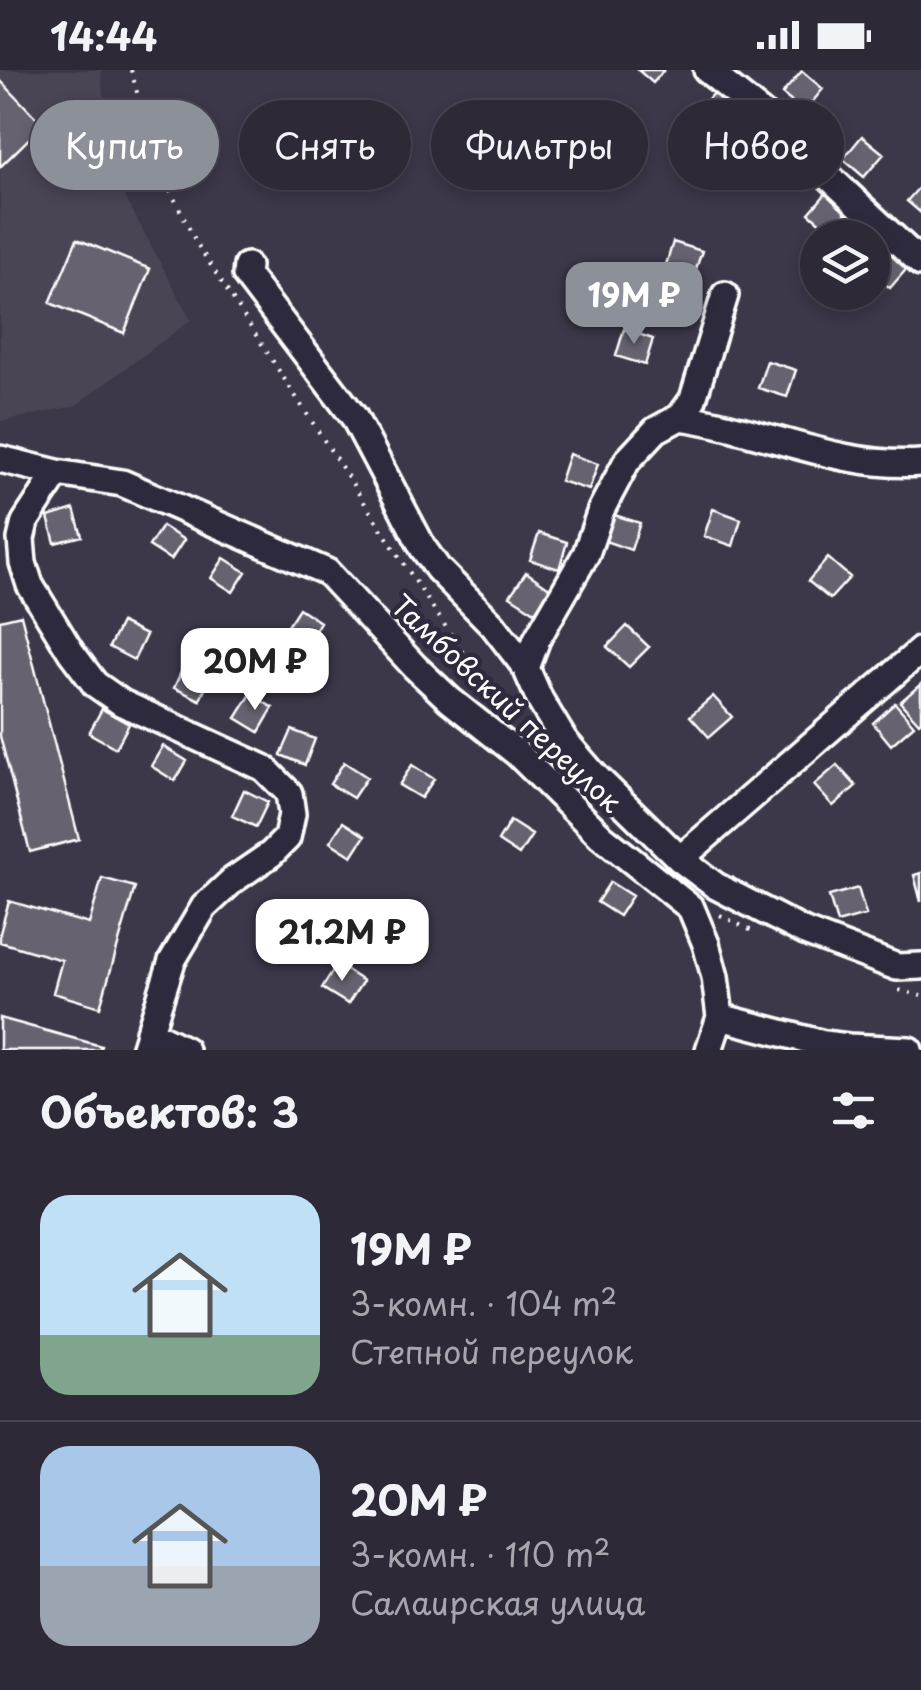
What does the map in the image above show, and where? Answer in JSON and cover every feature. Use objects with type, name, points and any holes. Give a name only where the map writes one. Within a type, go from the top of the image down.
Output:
[{"type":"street","points":[[708,70],[761,113],[921,263]]},
{"type":"street","points":[[246,266],[246,275],[354,417],[430,558],[493,625],[526,668],[564,740],[594,776],[680,859],[716,886],[805,932],[897,967],[921,966]]},
{"type":"street","points":[[526,668],[537,639],[586,554],[600,510],[627,461],[656,430],[680,416],[693,399],[725,295]]},
{"type":"street","points":[[680,416],[826,452],[880,462],[921,463]]},
{"type":"street","name":"Тамбовский переулок","points":[[0,460],[122,483],[326,572],[450,700],[518,754],[602,836],[691,908],[715,977],[720,1018]]},
{"type":"street","points":[[57,473],[25,522],[21,540],[30,585],[70,652],[96,684],[122,703],[264,768],[289,794],[292,814],[287,838],[204,906],[172,960],[146,1041],[185,1050]]},
{"type":"street","points":[[680,859],[921,650]]},
{"type":"street","points":[[709,1050],[720,1018],[824,1044],[909,1050]]},
{"type":"shaded area","points":[[0,70],[101,70],[103,100],[30,100],[30,190],[121,190],[191,320],[75,406],[0,422]]},
{"type":"building","points":[[638,70],[664,70],[653,83]]},
{"type":"building","points":[[802,71],[823,89],[814,100],[789,100],[782,94]]},
{"type":"building","points":[[0,80],[30,111],[30,138],[0,167]]},
{"type":"building","points":[[862,136],[884,154],[864,177],[844,158]]},
{"type":"building","points":[[921,185],[921,213],[907,201]]},
{"type":"building","points":[[829,190],[850,208],[840,220],[817,220],[809,213]]},
{"type":"building","points":[[77,239],[150,269],[124,333],[50,303]]},
{"type":"building","points":[[673,242],[702,251],[693,278],[665,268]]},
{"type":"building","points":[[890,249],[910,265],[890,288]]},
{"type":"building","points":[[651,287],[680,296],[671,323],[642,314]]},
{"type":"building","points":[[624,329],[653,339],[645,365],[616,356]]},
{"type":"building","points":[[767,361],[796,370],[787,397],[758,388]]},
{"type":"building","points":[[569,454],[598,464],[589,490],[560,481]]},
{"type":"building","points":[[74,509],[82,536],[55,543],[48,517]]},
{"type":"building","points":[[713,509],[741,519],[733,546],[704,536]]},
{"type":"building","points":[[611,514],[640,523],[631,550],[602,540]]},
{"type":"building","points":[[162,526],[184,540],[171,560],[149,546]]},
{"type":"building","points":[[539,533],[567,542],[559,569],[530,560]]},
{"type":"building","points":[[224,558],[246,572],[233,592],[211,578]]},
{"type":"building","points":[[828,558],[850,577],[830,599],[808,581]]},
{"type":"building","points":[[526,572],[551,589],[535,612],[510,596]]},
{"type":"building","points":[[299,608],[320,622],[308,642],[286,628]]},
{"type":"building","points":[[21,615],[79,839],[30,852],[0,736],[0,620]]},
{"type":"building","points":[[121,623],[146,635],[134,660],[109,647]]},
{"type":"building","points":[[627,626],[649,647],[629,667],[607,647]]},
{"type":"building","points":[[186,661],[212,672],[200,700],[174,688]]},
{"type":"building","points":[[921,684],[921,721],[919,723],[900,702]]},
{"type":"building","points":[[251,694],[273,708],[259,732],[236,718]]},
{"type":"building","points":[[713,696],[732,717],[709,737],[690,716]]},
{"type":"building","points":[[895,703],[914,725],[891,745],[873,723]]},
{"type":"building","points":[[102,709],[129,724],[116,748],[89,733]]},
{"type":"building","points":[[292,730],[315,739],[305,765],[281,755]]},
{"type":"building","points":[[163,746],[187,761],[175,781],[151,766]]},
{"type":"building","points":[[344,762],[367,777],[353,798],[330,784]]},
{"type":"building","points":[[412,765],[434,779],[421,798],[399,785]]},
{"type":"building","points":[[837,765],[856,786],[833,806],[814,785]]},
{"type":"building","points":[[244,790],[268,802],[256,827],[232,816]]},
{"type":"building","points":[[510,821],[532,835],[519,855],[498,841]]},
{"type":"building","points":[[343,822],[365,836],[352,856],[330,842]]},
{"type":"building","points":[[921,873],[921,902],[914,875]]},
{"type":"building","points":[[102,878],[135,887],[100,1007],[53,993],[62,960],[0,942],[0,933],[9,901],[89,924]]},
{"type":"building","points":[[610,882],[632,896],[619,916],[597,902]]},
{"type":"building","points":[[858,888],[866,915],[837,923],[829,896]]},
{"type":"building","points":[[337,964],[363,981],[348,1004],[322,988]]},
{"type":"building","points":[[0,1018],[101,1046],[100,1050],[0,1050]]}]
